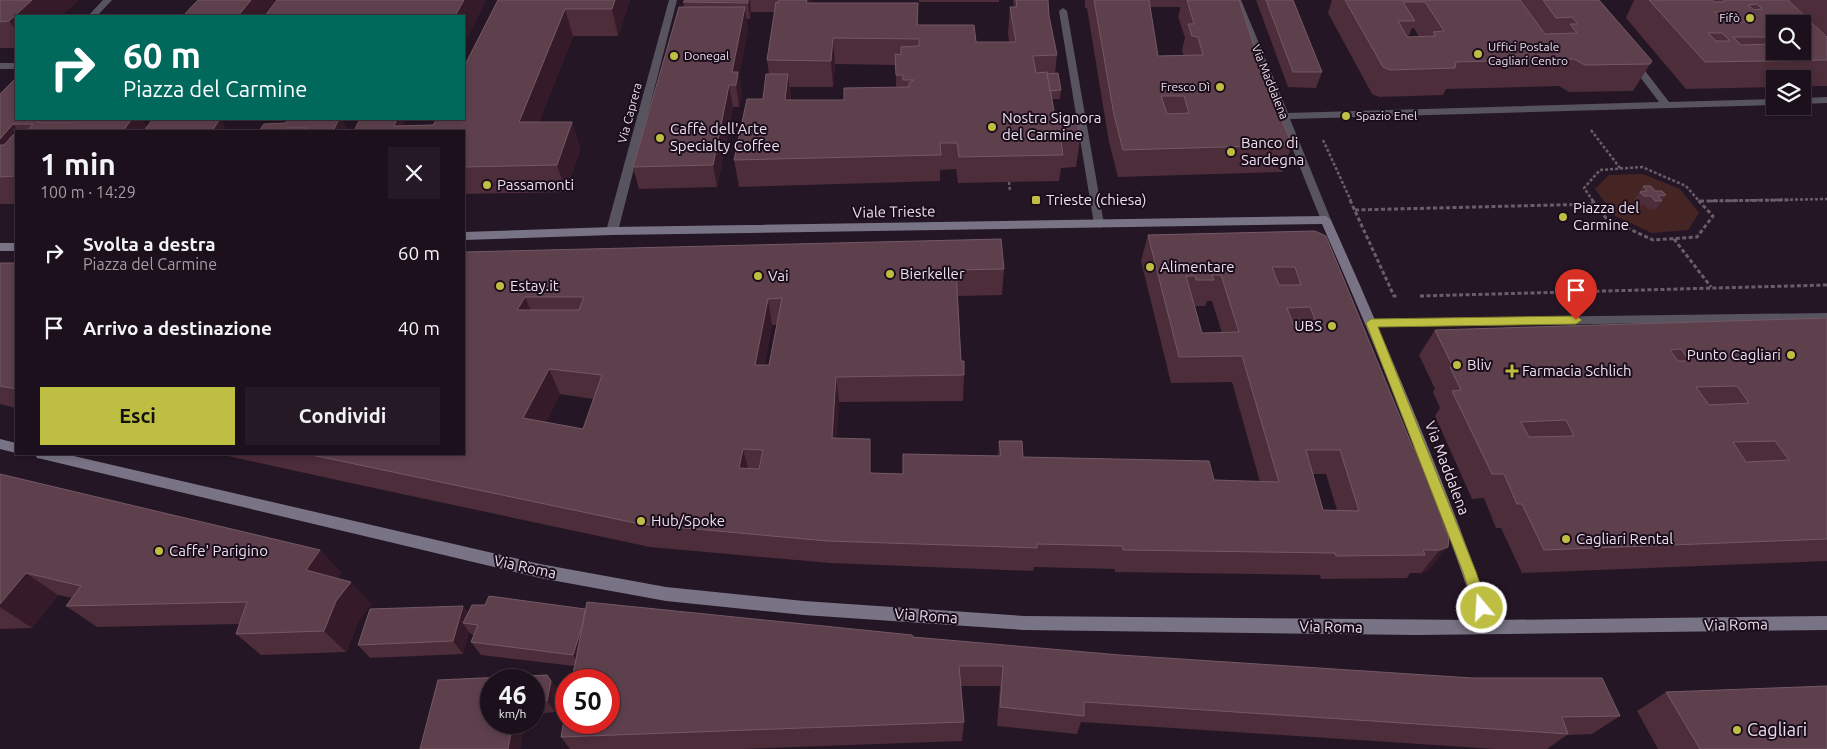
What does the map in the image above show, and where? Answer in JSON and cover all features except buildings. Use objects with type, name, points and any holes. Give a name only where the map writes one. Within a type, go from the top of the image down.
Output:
[{"type":"main road","name":"Viale Trieste","points":[[465,236],[1326,220]]},
{"type":"main road","points":[[1326,220],[1371,323]]},
{"type":"main road","points":[[0,247],[15,247]]},
{"type":"main road","name":"Via Maddalena","points":[[1371,323],[1470,572],[1488,626]]},
{"type":"main road","points":[[0,444],[15,448]]},
{"type":"main road","name":"Via Roma","points":[[46,455],[540,571],[666,594],[804,608],[1024,623],[1417,628],[1827,623]]},
{"type":"street","points":[[93,15],[108,0]]},
{"type":"street","name":"Via Caprera","points":[[612,232],[673,0]]},
{"type":"street","name":"Via Maddalena","points":[[1238,0],[1326,220]]},
{"type":"street","points":[[1063,11],[1099,224]]},
{"type":"street","points":[[1625,51],[1666,105]]},
{"type":"street","points":[[0,66],[15,66]]},
{"type":"street","points":[[1811,101],[1827,100]]},
{"type":"street","points":[[1284,116],[1766,102]]},
{"type":"street","points":[[1371,323],[1827,317]]},
{"type":"path","points":[[1599,127],[1589,128],[1620,168]]},
{"type":"path","points":[[1320,134],[1394,296],[1404,296]]},
{"type":"path","points":[[1642,167],[1686,186],[1700,201],[1713,216],[1697,237],[1653,240],[1606,218],[1584,188],[1600,170],[1642,167]]},
{"type":"path","points":[[1009,182],[1010,191]]},
{"type":"path","points":[[1700,201],[1827,199]]},
{"type":"path","points":[[1355,210],[1596,204]]},
{"type":"path","points":[[1674,238],[1712,288]]},
{"type":"path","points":[[1414,296],[1827,285]]},
{"type":"shaded area","points":[[1643,174],[1680,189],[1699,213],[1688,230],[1652,233],[1615,216],[1595,189],[1609,175]]},
{"type":"place","name":"Fifò","points":[[1750,18]]},
{"type":"place","name":"Uffici Postale Cagliari Centro","points":[[1478,54]]},
{"type":"place","name":"Donegal","points":[[674,56]]},
{"type":"place","name":"Fresco Dì","points":[[1220,87]]},
{"type":"place","name":"Spazio Enel","points":[[1346,116]]},
{"type":"place","name":"Nostra Signora del Carmine","points":[[992,127]]},
{"type":"place","name":"Caffè dell'Arte Specialty Coffee","points":[[660,138]]},
{"type":"place","name":"Banco di Sardegna","points":[[1231,152]]},
{"type":"place","name":"Passamonti","points":[[487,185]]},
{"type":"place","name":"Trieste (chiesa)","points":[[1036,200]]},
{"type":"place","name":"Piazza del Carmine","points":[[1563,217]]},
{"type":"place","name":"Alimentare","points":[[1150,267]]},
{"type":"place","name":"Bierkeller","points":[[890,274]]},
{"type":"place","name":"Vai","points":[[758,276]]},
{"type":"place","name":"Estay.it","points":[[500,286]]},
{"type":"place","name":"UBS","points":[[1332,326]]},
{"type":"place","name":"Punto Cagliari","points":[[1791,355]]},
{"type":"place","name":"Bliv","points":[[1457,365]]},
{"type":"place","name":"Farmacia Schlich","points":[[1512,371]]},
{"type":"place","name":"Hub/Spoke","points":[[641,521]]},
{"type":"place","name":"Cagliari Rental","points":[[1566,539]]},
{"type":"place","name":"Caffe' Parigino","points":[[159,551]]},
{"type":"place","name":"Cagliari","points":[[1737,730]]},
{"type":"route","points":[[1482,608],[1470,572],[1371,323],[1576,320]]}]
